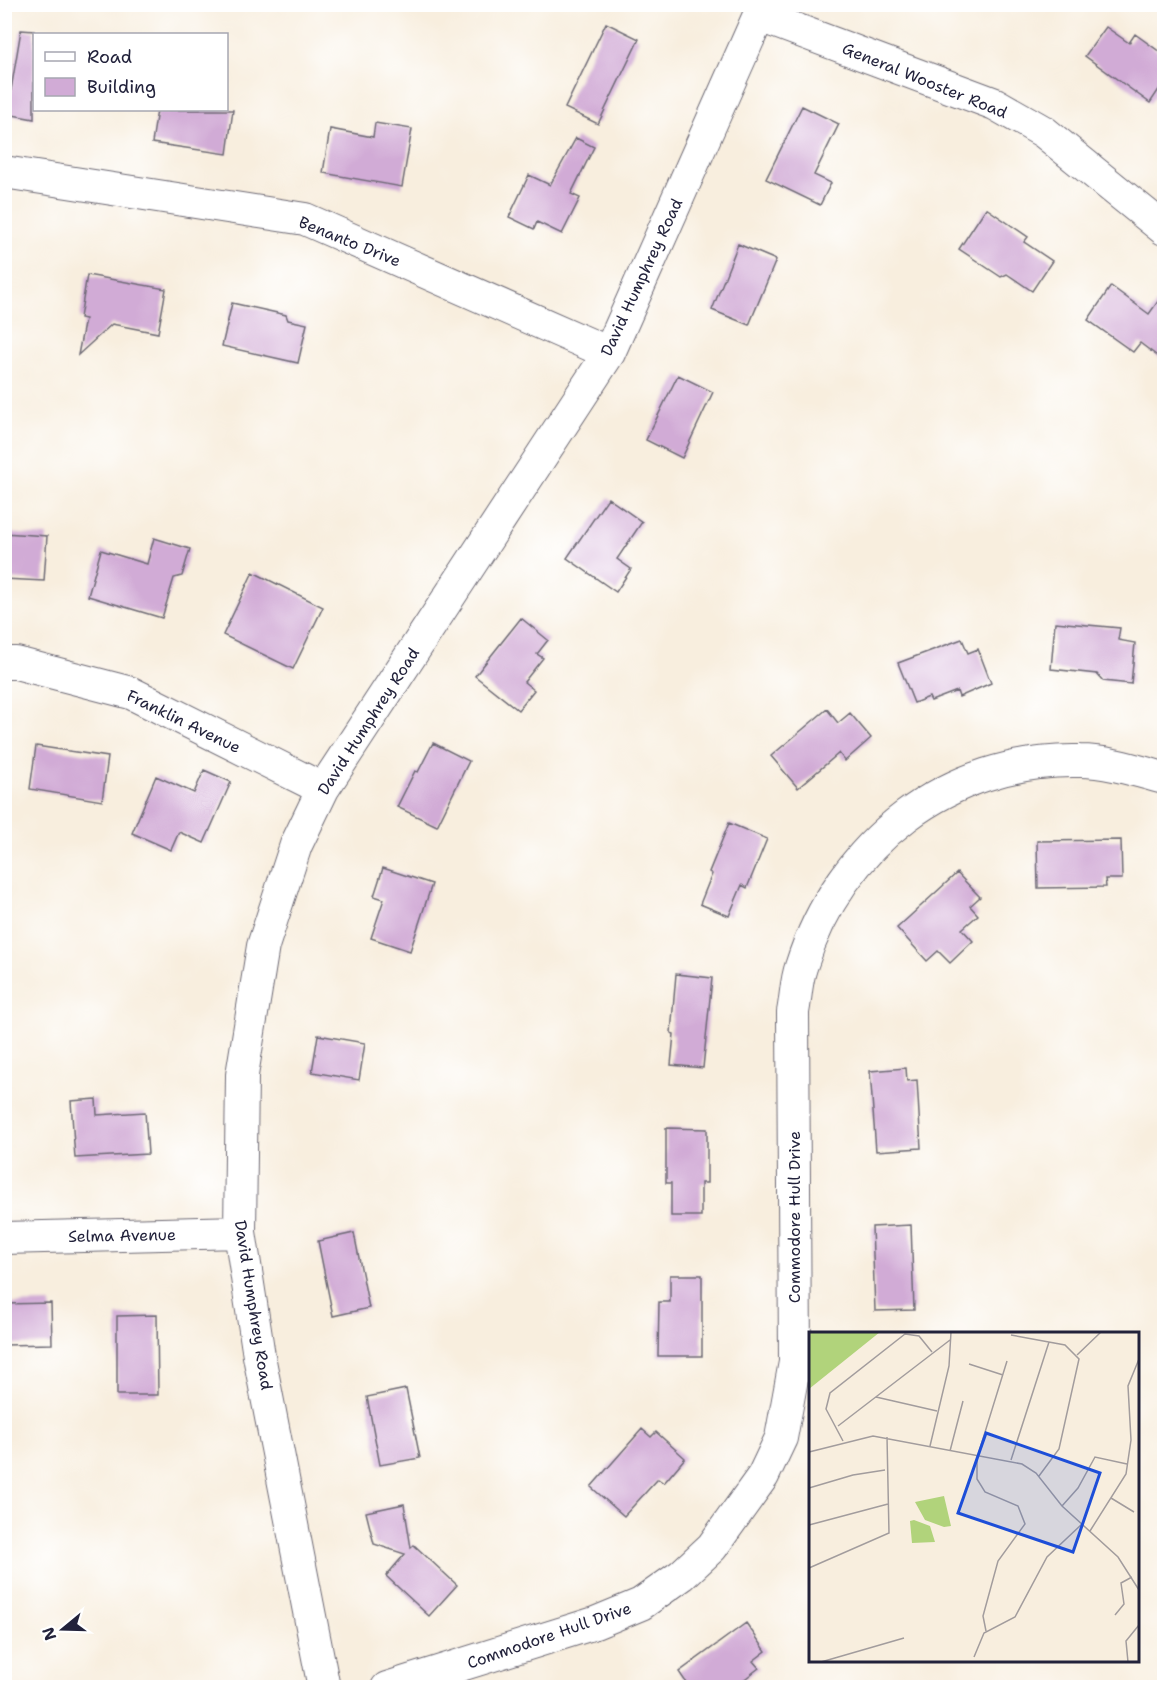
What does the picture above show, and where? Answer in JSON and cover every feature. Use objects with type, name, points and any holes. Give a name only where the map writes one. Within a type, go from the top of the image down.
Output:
[{"type":"street","name":"General Wooster Road","points":[[762,10],[995,104],[1044,132],[1164,229]]},
{"type":"street","name":"David Humphrey Road","points":[[324,1688],[260,1356],[240,1232],[242,1075],[263,946],[296,845],[323,789],[609,352],[762,10]]},
{"type":"street","name":"Benanto Drive","points":[[4,172],[305,219],[609,352]]},
{"type":"street","name":"Franklin Avenue","points":[[4,663],[16,663],[130,693],[323,789]]},
{"type":"street","name":"Commodore Hull Drive","points":[[387,1688],[595,1623],[641,1604],[682,1575],[712,1547],[763,1476],[781,1438],[795,1362],[793,1012],[800,969],[813,933],[836,889],[877,839],[924,804],[955,786],[1014,767],[1048,761],[1083,761],[1132,769],[1164,778]]},
{"type":"street","name":"Selma Avenue","points":[[4,1238],[240,1232]]},
{"type":"building","points":[[606,23],[639,39],[598,124],[565,108]]},
{"type":"building","points":[[1106,27],[1129,43],[1135,34],[1164,55],[1164,82],[1150,103],[1085,56]]},
{"type":"building","points":[[21,30],[34,31],[34,119],[7,114]]},
{"type":"building","points":[[802,106],[839,124],[814,175],[831,183],[820,205],[766,179]]},
{"type":"building","points":[[233,110],[227,154],[152,143],[157,111]]},
{"type":"building","points":[[375,123],[412,129],[402,187],[323,173],[330,129],[373,137]]},
{"type":"building","points":[[576,138],[594,147],[571,194],[580,198],[562,234],[537,222],[534,229],[509,217],[529,175],[550,185]]},
{"type":"building","points":[[986,208],[1028,237],[1024,242],[1052,261],[1032,291],[1007,274],[1001,277],[959,249]]},
{"type":"building","points":[[738,244],[776,260],[749,325],[712,310]]},
{"type":"building","points":[[87,275],[166,289],[158,333],[112,324],[78,355],[85,319],[80,318]]},
{"type":"building","points":[[1111,286],[1149,314],[1164,293],[1164,361],[1140,343],[1133,352],[1088,320]]},
{"type":"building","points":[[232,303],[286,315],[288,320],[307,324],[298,363],[222,346]]},
{"type":"building","points":[[678,375],[713,392],[682,458],[646,440]]},
{"type":"building","points":[[608,498],[642,522],[617,559],[631,569],[616,592],[567,558]]},
{"type":"building","points":[[4,533],[47,536],[44,581],[4,579]]},
{"type":"building","points":[[154,538],[190,549],[182,576],[174,578],[162,618],[88,596],[101,550],[147,564]]},
{"type":"building","points":[[253,572],[323,607],[293,669],[223,635]]},
{"type":"building","points":[[521,618],[548,640],[537,654],[543,658],[524,682],[534,690],[518,710],[475,676]]},
{"type":"building","points":[[1055,622],[1120,628],[1118,640],[1135,643],[1131,684],[1103,681],[1097,674],[1051,669]]},
{"type":"building","points":[[962,639],[968,653],[978,649],[991,683],[959,697],[957,691],[931,701],[929,697],[914,703],[898,663]]},
{"type":"building","points":[[827,709],[838,723],[850,713],[871,738],[845,761],[839,753],[798,788],[771,756]]},
{"type":"building","points":[[433,743],[469,761],[437,826],[397,807],[415,771],[418,772]]},
{"type":"building","points":[[36,746],[108,757],[102,801],[30,789]]},
{"type":"building","points":[[204,770],[231,782],[204,843],[179,832],[171,850],[132,833],[156,776],[194,793]]},
{"type":"building","points":[[729,823],[767,839],[747,888],[742,885],[729,916],[700,904],[712,874],[709,872]]},
{"type":"building","points":[[1121,840],[1122,879],[1105,879],[1106,887],[1038,888],[1037,841]]},
{"type":"building","points":[[383,868],[432,884],[410,951],[371,938],[384,899],[374,896]]},
{"type":"building","points":[[957,873],[980,897],[970,906],[978,915],[962,929],[973,941],[950,963],[938,951],[927,961],[897,928]]},
{"type":"building","points":[[676,974],[712,978],[703,1068],[671,1065]]},
{"type":"building","points":[[318,1035],[365,1043],[359,1080],[312,1072]]},
{"type":"building","points":[[906,1068],[907,1081],[917,1080],[921,1148],[876,1151],[870,1071]]},
{"type":"building","points":[[96,1099],[97,1115],[145,1112],[148,1154],[75,1158],[71,1101]]},
{"type":"building","points":[[666,1128],[707,1129],[707,1183],[701,1183],[701,1216],[671,1216],[671,1183],[666,1183]]},
{"type":"building","points":[[911,1225],[914,1310],[875,1311],[872,1227]]},
{"type":"building","points":[[354,1233],[369,1308],[333,1316],[318,1241]]},
{"type":"building","points":[[670,1275],[702,1275],[702,1356],[658,1356],[659,1302],[670,1302]]},
{"type":"building","points":[[51,1303],[52,1344],[4,1345],[4,1304]]},
{"type":"building","points":[[157,1315],[158,1395],[117,1395],[117,1316]]},
{"type":"building","points":[[406,1389],[420,1458],[380,1465],[367,1397]]},
{"type":"building","points":[[642,1429],[651,1437],[656,1432],[685,1458],[664,1483],[658,1479],[624,1516],[591,1487]]},
{"type":"building","points":[[404,1504],[411,1548],[414,1545],[457,1585],[429,1616],[386,1576],[405,1554],[374,1544],[366,1512]]},
{"type":"building","points":[[746,1623],[766,1651],[753,1661],[759,1668],[733,1688],[690,1688],[679,1672]]}]
